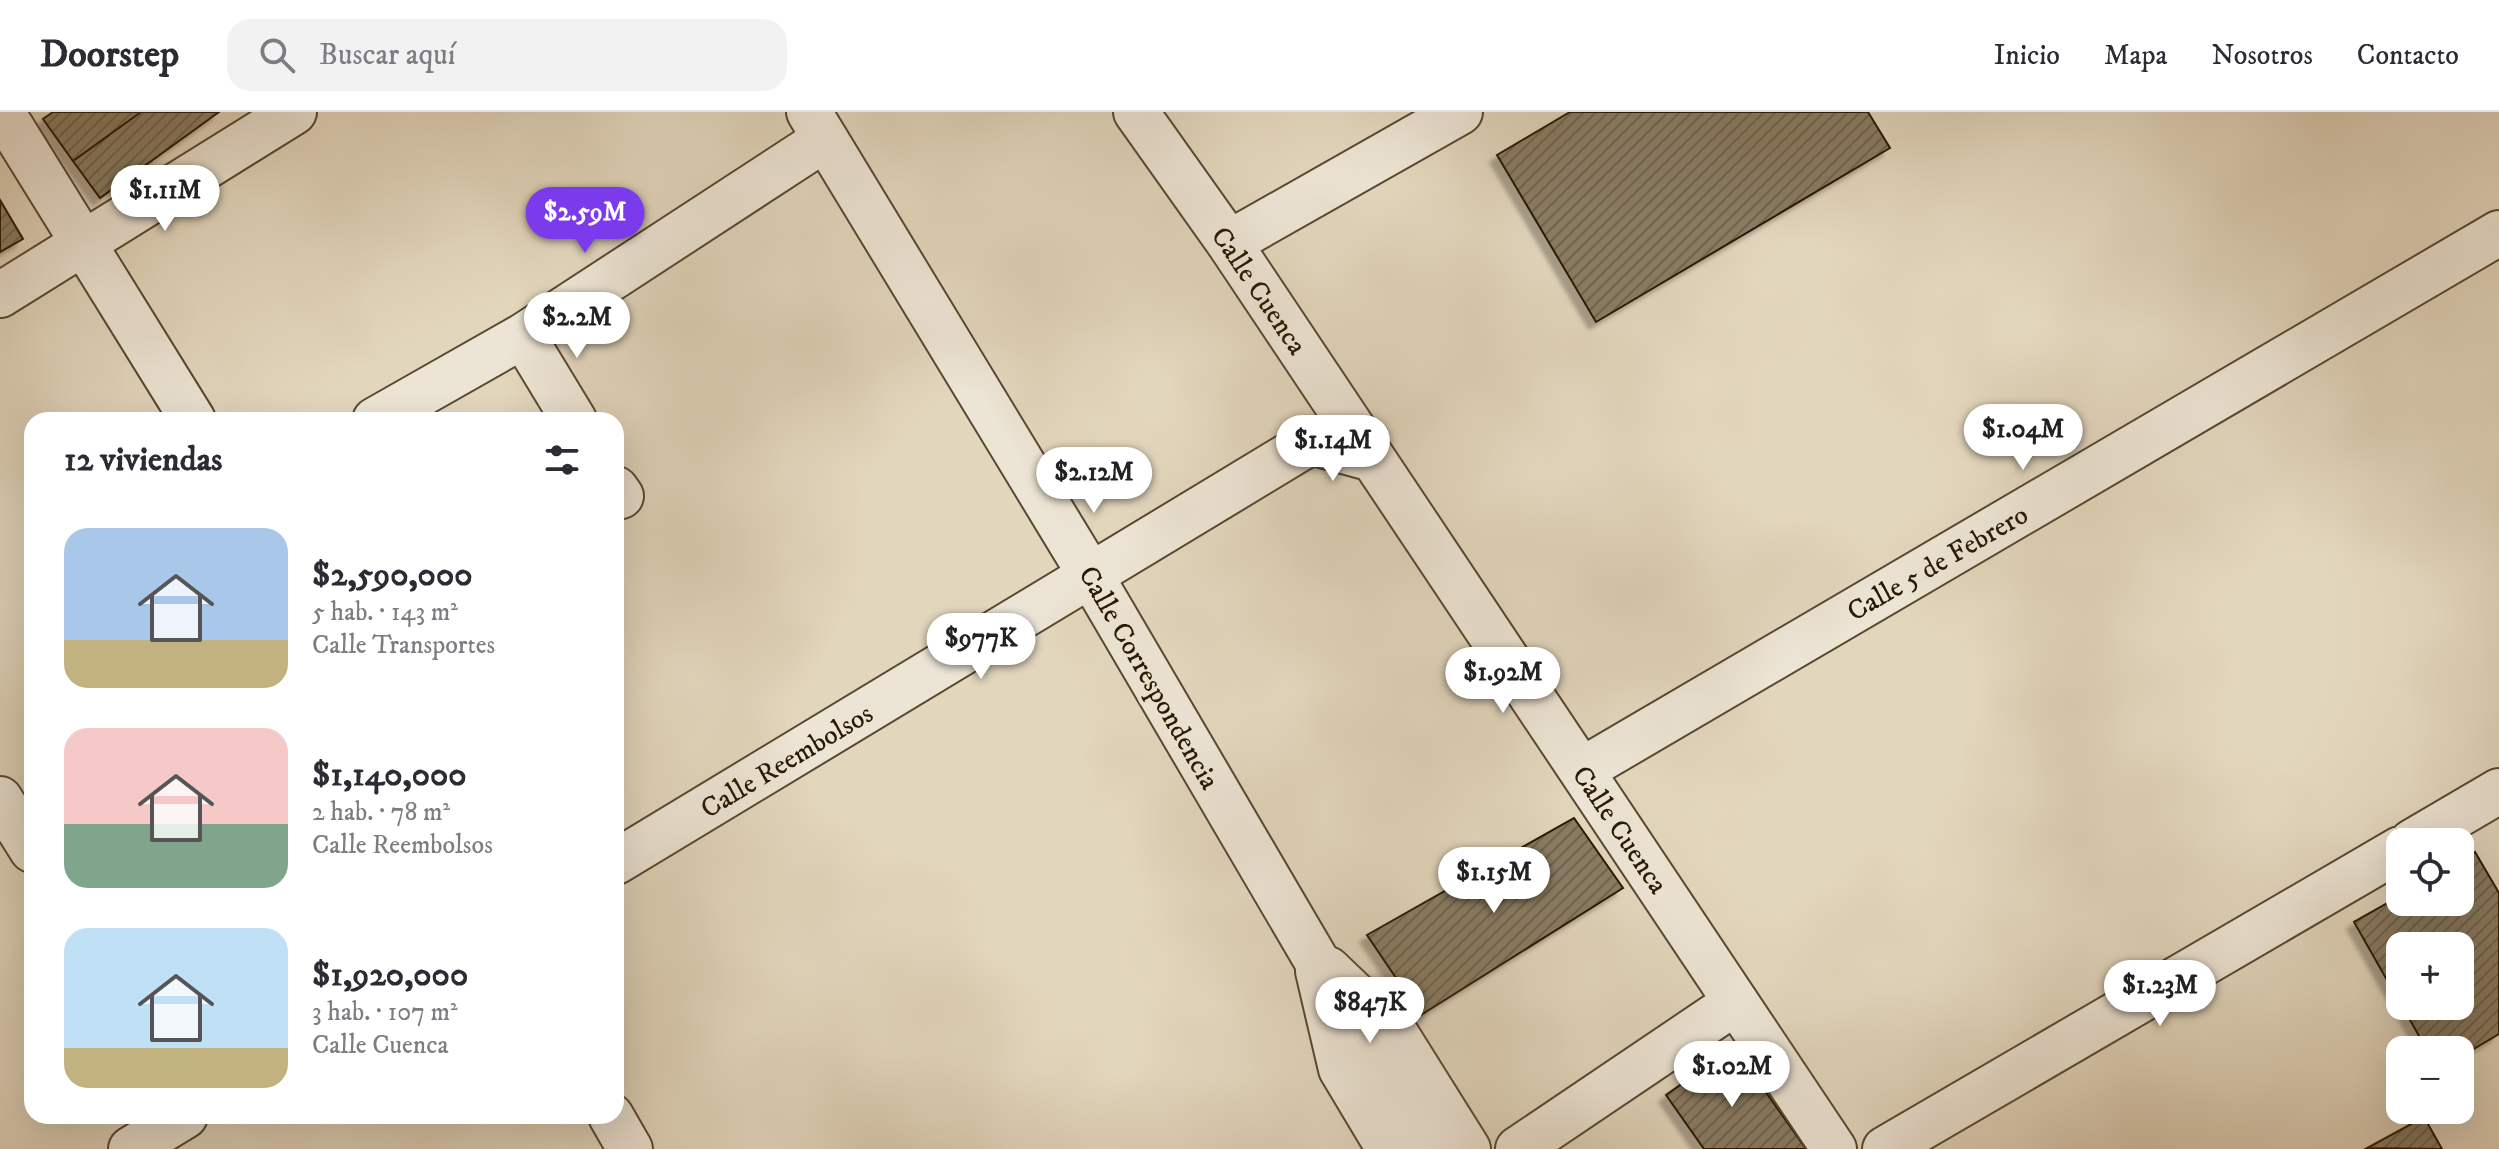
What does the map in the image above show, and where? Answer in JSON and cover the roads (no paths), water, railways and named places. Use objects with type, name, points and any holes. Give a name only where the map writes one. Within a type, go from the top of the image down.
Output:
[{"type":"street","points":[[2,112],[188,412]]},
{"type":"street","points":[[0,295],[294,112]]},
{"type":"street","name":"Calle Cuenca","points":[[1136,112],[1229,243],[1834,1149]]},
{"type":"street","points":[[1229,243],[1460,112]]},
{"type":"street","points":[[389,412],[523,336],[817,125]]},
{"type":"street","name":"Calle Correspondencia","points":[[817,125],[1091,576],[1427,1149]]},
{"type":"street","name":"Calle 5 de Febrero","points":[[1582,770],[2499,233]]},
{"type":"street","points":[[523,336],[569,412]]},
{"type":"street","name":"Calle Reembolsos","points":[[624,857],[1311,442],[1373,459]]},
{"type":"street","points":[[2436,828],[2499,791]]},
{"type":"street","points":[[0,799],[24,837]]},
{"type":"street","points":[[1885,1149],[2386,857]]},
{"type":"street","name":"Calle Correspondencia","points":[[1314,957],[1341,1069],[1389,1149]]},
{"type":"street","name":"Calle Correspondencia","points":[[1314,957],[1396,1034],[1468,1149]]},
{"type":"street","points":[[1518,1149],[1736,1002]]},
{"type":"street","points":[[131,1149],[172,1124]]},
{"type":"street","points":[[616,1124],[630,1149]]}]
